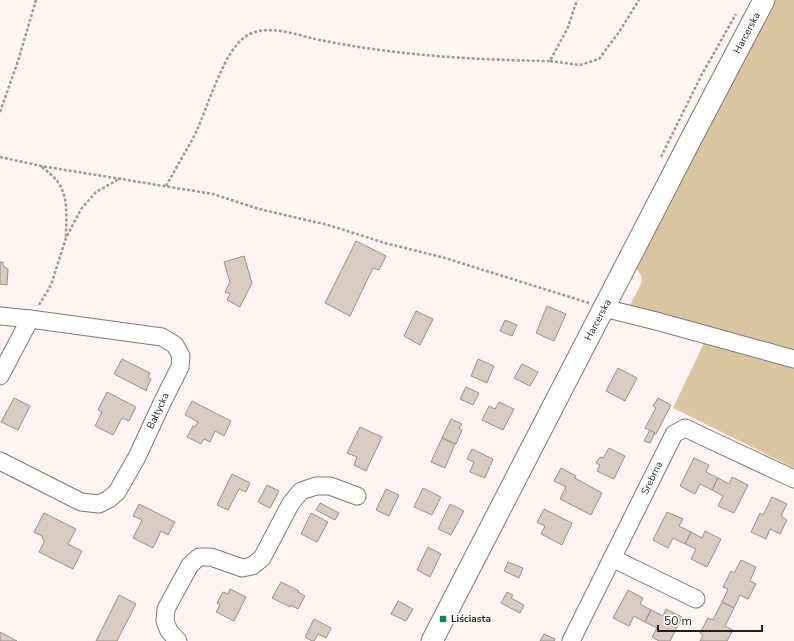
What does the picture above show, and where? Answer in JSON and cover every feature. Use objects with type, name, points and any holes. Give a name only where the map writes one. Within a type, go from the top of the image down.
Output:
[{"type":"street","name":"Harcerska","points":[[432,641],[764,0]]},
{"type":"street","points":[[604,308],[794,359]]},
{"type":"street","name":"Bałtycka","points":[[0,316],[162,337],[175,345],[181,356],[180,368],[161,404],[137,457],[117,492],[109,499],[99,504],[81,502],[0,461]]},
{"type":"street","points":[[0,376],[30,319]]},
{"type":"street","name":"Srebrna","points":[[571,641],[674,434],[686,428],[794,480]]},
{"type":"street","points":[[178,641],[169,631],[165,620],[166,609],[190,565],[199,558],[211,557],[242,568],[252,566],[262,558],[291,503],[301,491],[316,486],[330,486],[357,496]]},
{"type":"street","points":[[612,558],[696,598]]},
{"type":"path","points":[[0,112],[18,61],[36,0]]},
{"type":"path","points":[[550,61],[568,27],[577,0]]},
{"type":"path","points":[[166,186],[197,132],[220,74],[233,49],[245,36],[261,30],[275,30],[336,43],[388,51],[504,61],[550,61],[580,65],[599,59],[619,32],[638,0]]},
{"type":"path","points":[[0,157],[42,166],[213,194],[259,209],[328,225],[385,243],[445,258],[604,308]]},
{"type":"path","points":[[42,166],[57,181],[62,189],[65,199],[66,238]]},
{"type":"path","points":[[30,319],[52,285],[66,238],[81,209],[96,192],[121,178]]},
{"type":"shaded area","points":[[773,0],[794,0],[794,355],[630,305],[642,282],[641,275],[635,268]]},
{"type":"shaded area","points":[[705,341],[794,363],[794,468],[673,408]]},
{"type":"building","points":[[356,241],[386,256],[379,270],[373,268],[350,316],[325,303]]},
{"type":"building","points":[[244,256],[252,283],[240,307],[227,300],[230,294],[225,292],[230,282],[224,262]]},
{"type":"building","points":[[0,262],[3,262],[3,265],[8,269],[7,285],[0,284]]},
{"type":"building","points":[[547,306],[566,314],[554,341],[536,333]]},
{"type":"building","points":[[416,311],[433,319],[420,345],[404,336]]},
{"type":"building","points":[[505,320],[517,325],[512,336],[500,331]]},
{"type":"building","points":[[122,359],[150,373],[148,377],[151,379],[146,390],[147,391],[114,374]]},
{"type":"building","points":[[478,359],[494,366],[487,383],[471,376]]},
{"type":"building","points":[[522,364],[538,372],[530,386],[514,378]]},
{"type":"building","points":[[618,368],[637,378],[625,401],[606,391]]},
{"type":"building","points":[[466,387],[479,393],[473,405],[460,399]]},
{"type":"building","points":[[107,392],[136,407],[129,421],[122,418],[113,435],[95,426],[102,412],[98,410]]},
{"type":"building","points":[[14,398],[30,406],[18,430],[1,422]]},
{"type":"building","points":[[658,398],[671,405],[656,434],[645,428],[656,408],[653,406]]},
{"type":"building","points":[[192,401],[231,421],[224,436],[215,431],[210,442],[204,439],[201,444],[187,437],[193,426],[195,427],[198,422],[185,415]]},
{"type":"building","points":[[499,402],[514,409],[503,430],[482,420],[489,406],[495,409]]},
{"type":"building","points":[[451,419],[462,424],[459,428],[462,430],[456,444],[442,438]]},
{"type":"building","points":[[360,427],[382,437],[366,471],[354,465],[357,457],[347,453]]},
{"type":"building","points":[[650,430],[655,433],[650,443],[644,441]]},
{"type":"building","points":[[442,438],[455,444],[445,468],[431,462]]},
{"type":"building","points":[[609,448],[625,456],[614,479],[597,471],[600,465],[596,463],[600,457],[603,458]]},
{"type":"building","points":[[472,449],[493,459],[485,478],[470,472],[474,462],[467,459]]},
{"type":"building","points":[[694,458],[709,465],[706,472],[718,478],[712,490],[700,484],[695,494],[680,486]]},
{"type":"building","points":[[561,468],[576,476],[575,478],[602,493],[591,515],[560,499],[566,487],[554,481]]},
{"type":"building","points":[[232,474],[250,483],[246,492],[239,489],[228,510],[217,505]]},
{"type":"building","points":[[732,477],[748,485],[734,513],[718,506],[723,496],[712,490],[718,478],[729,484]]},
{"type":"building","points":[[267,485],[279,491],[270,508],[258,502]]},
{"type":"building","points":[[423,488],[441,497],[432,515],[414,507]]},
{"type":"building","points":[[386,489],[399,495],[389,516],[376,510]]},
{"type":"building","points":[[772,497],[787,504],[781,516],[787,520],[780,534],[770,529],[766,539],[751,532],[760,513],[763,515]]},
{"type":"building","points":[[320,503],[339,513],[335,520],[316,510]]},
{"type":"building","points":[[139,504],[175,522],[168,535],[161,531],[153,548],[133,538],[142,520],[133,516]]},
{"type":"building","points":[[450,504],[464,511],[451,535],[438,529]]},
{"type":"building","points":[[544,509],[572,523],[562,545],[541,534],[545,526],[537,522]]},
{"type":"building","points":[[667,512],[683,519],[679,526],[691,532],[685,544],[673,538],[668,548],[653,540]]},
{"type":"building","points":[[44,513],[76,529],[68,544],[82,551],[73,569],[39,552],[44,542],[42,536],[34,532]]},
{"type":"building","points":[[311,513],[328,522],[317,542],[301,534]]},
{"type":"building","points":[[705,531],[721,539],[707,567],[691,559],[696,549],[685,544],[691,532],[702,538]]},
{"type":"building","points":[[428,547],[441,554],[430,577],[417,570]]},
{"type":"building","points":[[741,560],[756,567],[750,581],[756,584],[748,599],[740,595],[734,608],[722,602],[728,589],[723,587],[731,571],[734,573]]},
{"type":"building","points":[[508,562],[523,568],[519,578],[504,571]]},
{"type":"building","points":[[281,582],[299,591],[298,592],[305,596],[298,609],[291,605],[290,607],[272,598]]},
{"type":"building","points":[[230,589],[246,597],[234,621],[216,612],[220,605],[217,603],[223,592],[228,594]]},
{"type":"building","points":[[628,590],[643,598],[640,604],[651,610],[645,622],[634,616],[629,626],[613,618]]},
{"type":"building","points":[[507,592],[513,595],[511,598],[524,605],[520,613],[501,603]]},
{"type":"building","points":[[119,595],[136,604],[117,641],[96,641]]},
{"type":"building","points":[[398,601],[413,609],[406,621],[391,614]]},
{"type":"building","points":[[722,602],[734,608],[725,626],[733,630],[727,641],[700,641],[703,635],[700,633],[708,618],[713,620]]},
{"type":"building","points":[[666,609],[682,617],[670,641],[659,641],[652,637],[657,628],[645,622],[651,610],[663,616]]},
{"type":"building","points":[[314,619],[331,628],[326,638],[318,634],[314,641],[312,641],[305,637]]},
{"type":"building","points":[[0,632],[17,641],[0,641]]},
{"type":"building","points":[[544,634],[555,639],[554,641],[540,641]]},
{"type":"place","name":"Liściasta","points":[[443,619]]}]
